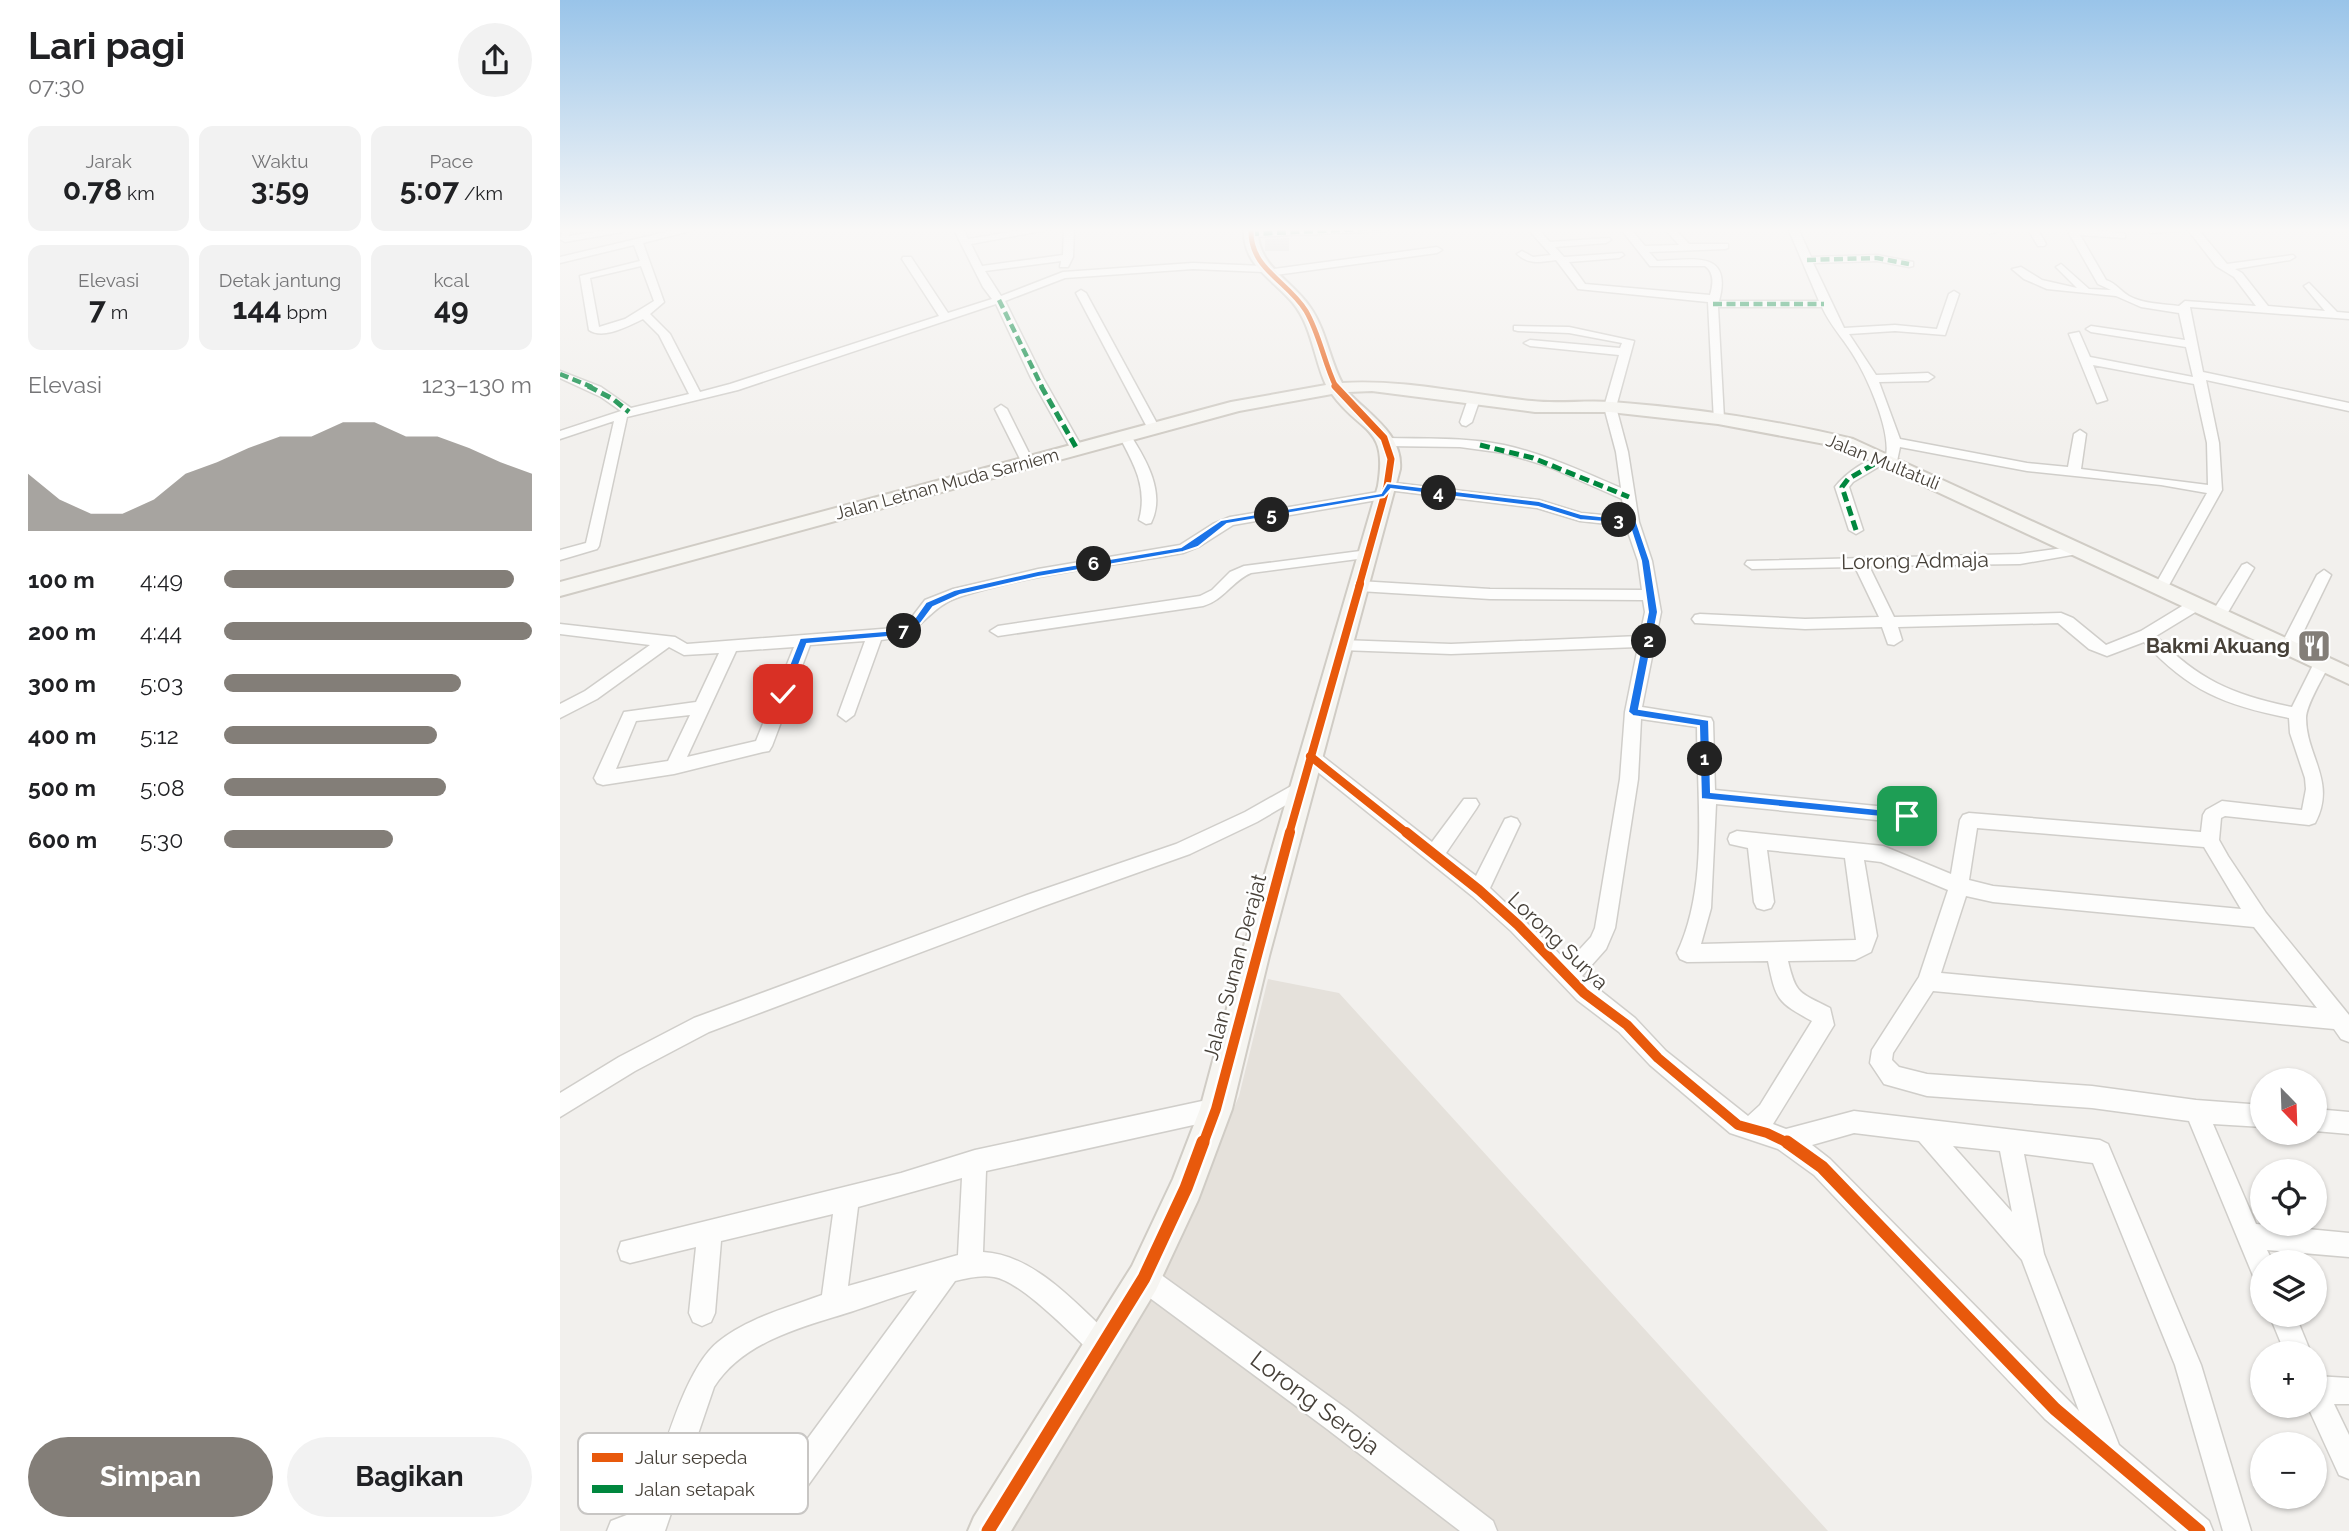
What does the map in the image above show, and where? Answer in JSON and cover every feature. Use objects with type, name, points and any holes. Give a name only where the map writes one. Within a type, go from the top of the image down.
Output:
[{"type":"main road","points":[[1296,299],[1308,313],[1336,388],[1386,442]]},
{"type":"main road","name":"Jalan Multatuli","points":[[1336,388],[1372,386],[1535,407],[1610,407],[1718,419],[1828,438],[1887,461],[2349,676]]},
{"type":"main road","name":"Jalan Letnan Muda Sarniem","points":[[560,589],[1237,406],[1336,388]]},
{"type":"main road","name":"Jalan Sunan Derajat","points":[[988,1531],[1144,1279],[1186,1188],[1216,1109],[1341,645],[1386,490],[1391,459],[1386,442]]},
{"type":"street","points":[[589,299],[594,330],[603,330],[644,314],[659,302],[658,299]]},
{"type":"street","points":[[933,299],[944,317]]},
{"type":"street","points":[[1084,299],[1154,429]]},
{"type":"street","points":[[1701,299],[1713,302],[1824,304]]},
{"type":"street","points":[[1822,299],[1872,379],[1895,442],[1887,461],[1848,480],[1842,487],[1856,530]]},
{"type":"street","points":[[1841,331],[1895,328],[1941,333],[1952,299]]},
{"type":"street","points":[[2131,299],[2184,310]]},
{"type":"street","points":[[2257,299],[2265,310]]},
{"type":"street","points":[[2321,299],[2333,314]]},
{"type":"street","points":[[560,435],[625,414],[734,387],[999,300],[1037,378],[1077,449]]},
{"type":"street","points":[[1713,302],[1718,419]]},
{"type":"street","points":[[2161,587],[2216,490],[2213,443],[2183,307],[2190,304],[2349,316]]},
{"type":"street","points":[[644,314],[664,334],[696,396]]},
{"type":"street","points":[[1518,328],[1569,330],[1623,338],[1629,342],[1610,407],[1622,452],[1632,522],[1645,561],[1653,612],[1633,712],[1629,779],[1605,928],[1599,943],[1568,977]]},
{"type":"street","points":[[2091,329],[2192,344]]},
{"type":"street","points":[[2075,334],[2101,400]]},
{"type":"street","points":[[1530,343],[1626,352]]},
{"type":"street","points":[[2086,360],[2349,407]]},
{"type":"street","points":[[560,374],[616,398],[625,414],[592,545],[560,555]]},
{"type":"street","points":[[1872,379],[1928,377]]},
{"type":"street","points":[[1466,422],[1474,400]]},
{"type":"street","points":[[1001,409],[1028,463]]},
{"type":"street","points":[[2074,473],[2080,434]]},
{"type":"street","points":[[1125,436],[1144,471],[1150,489],[1150,506],[1146,520]]},
{"type":"street","points":[[1386,442],[1480,445],[1505,449],[1533,457],[1629,497]]},
{"type":"street","points":[[1895,442],[2074,473],[2161,481],[2216,490]]},
{"type":"street","points":[[560,629],[675,642],[684,650],[900,633],[910,628],[930,604],[958,592],[1038,574],[1183,550],[1195,545],[1220,524],[1230,521],[1386,490],[1539,504],[1580,517],[1632,522]]},
{"type":"street","name":"Lorong Admaja","points":[[1752,564],[2020,559],[2078,550]]},
{"type":"street","points":[[998,631],[1203,601],[1219,595],[1234,575],[1241,571],[1368,554]]},
{"type":"street","points":[[1860,562],[1894,640]]},
{"type":"street","points":[[2219,614],[2247,568]]},
{"type":"street","points":[[2288,647],[2324,575]]},
{"type":"street","points":[[1359,586],[1489,594],[1650,595]]},
{"type":"street","points":[[1700,619],[1805,624],[2062,618],[2096,647],[2107,651],[2146,635],[2197,604]]},
{"type":"street","points":[[846,715],[875,635]]},
{"type":"street","points":[[2146,635],[2171,660],[2203,685],[2256,705],[2297,714]]},
{"type":"street","points":[[560,712],[591,695],[666,641]]},
{"type":"street","points":[[702,707],[630,716],[603,778],[674,767],[763,746],[804,641]]},
{"type":"street","points":[[1341,645],[1451,649],[1648,641]]},
{"type":"street","points":[[674,767],[730,647]]},
{"type":"street","points":[[2322,663],[2297,714],[2299,733],[2314,778],[2315,789],[2309,818],[2222,808],[2212,815],[2210,840],[2221,862],[2259,919],[2344,1026]]},
{"type":"street","points":[[1633,712],[1705,722],[1705,885],[1699,921],[1687,953],[1855,951],[1866,944],[1853,849]]},
{"type":"street","name":"Lorong Surya","points":[[1311,756],[1479,890],[1518,925],[1584,993],[1626,1025],[1658,1058],[1738,1125],[1786,1141],[1822,1167],[2055,1409],[2199,1531]]},
{"type":"street","points":[[560,1106],[627,1064],[702,1025],[1034,901],[1183,849],[1251,817],[1302,788]]},
{"type":"street","points":[[1706,796],[1907,816]]},
{"type":"street","points":[[1434,855],[1470,804]]},
{"type":"street","points":[[2210,840],[1969,820],[1959,886],[1928,981],[1883,1050],[1881,1063],[1892,1076],[1927,1085],[2092,1097],[2196,1111],[2250,1115]]},
{"type":"street","points":[[1479,890],[1511,824]]},
{"type":"street","points":[[1737,839],[1882,854],[1959,886],[1993,894],[2259,919]]},
{"type":"street","points":[[1757,842],[1764,902]]},
{"type":"street","points":[[1752,1128],[1768,1113],[1823,1026],[1822,1015],[1796,1001],[1784,990],[1776,952]]},
{"type":"street","points":[[1928,981],[2344,1026]]},
{"type":"street","points":[[630,1251],[847,1198],[975,1162],[1216,1109]]},
{"type":"street","points":[[2196,1111],[2254,1250]]},
{"type":"street","points":[[2328,1121],[2349,1123]]},
{"type":"street","points":[[1786,1141],[1854,1122],[2101,1152],[2188,1365],[2237,1531]]},
{"type":"street","points":[[1926,1131],[2032,1254]]},
{"type":"street","points":[[2010,1142],[2032,1254],[2110,1456]]},
{"type":"street","points":[[808,1462],[959,1266],[975,1162]]},
{"type":"street","points":[[833,1305],[847,1198]]},
{"type":"street","points":[[702,1313],[710,1231]]},
{"type":"street","points":[[2248,1236],[2349,1245]]},
{"type":"street","points":[[684,1433],[704,1380],[714,1362],[749,1337],[833,1305],[959,1266],[996,1264],[1034,1286],[1103,1346]]},
{"type":"street","name":"Lorong Seroja","points":[[1144,1279],[1337,1419],[1483,1531]]},
{"type":"street","points":[[2327,1391],[2349,1391]]},
{"type":"street","points":[[2327,1417],[2349,1465]]},
{"type":"street","points":[[621,1531],[654,1525]]},
{"type":"shaded area","points":[[1268,979],[1339,993],[1828,1531],[988,1531],[1201,1186],[1239,1096]]},
{"type":"marked path","points":[[999,300],[1037,378],[1077,449]]},
{"type":"marked path","points":[[1713,304],[1824,304]]},
{"type":"marked path","points":[[560,374],[605,394],[629,412]]},
{"type":"marked path","points":[[1480,445],[1533,458],[1629,497]]},
{"type":"marked path","points":[[1856,530],[1842,487],[1848,479],[1883,459]]},
{"type":"marked path","points":[[1387,486],[1539,504],[1580,517],[1632,522]]},
{"type":"cycle path","points":[[988,1531],[1144,1278],[1186,1188],[1216,1109],[1255,956],[1387,486],[1391,465],[1389,448],[1377,429],[1336,388],[1311,321],[1298,299]]},
{"type":"cycle path","points":[[1310,756],[1479,890],[1518,925],[1584,993],[1627,1025],[1658,1058],[1738,1125],[1786,1141],[1822,1167],[2055,1409],[2199,1531]]},
{"type":"place","name":"Bakmi Akuang","points":[[2314,646]]},
{"type":"route","points":[[783,694],[804,641],[900,633],[910,628],[930,604],[958,592],[1038,574],[1183,550],[1195,545],[1224,522],[1384,495],[1387,486],[1539,504],[1580,517],[1632,522],[1645,561],[1653,612],[1633,712],[1705,722],[1706,796],[1907,816]]}]
